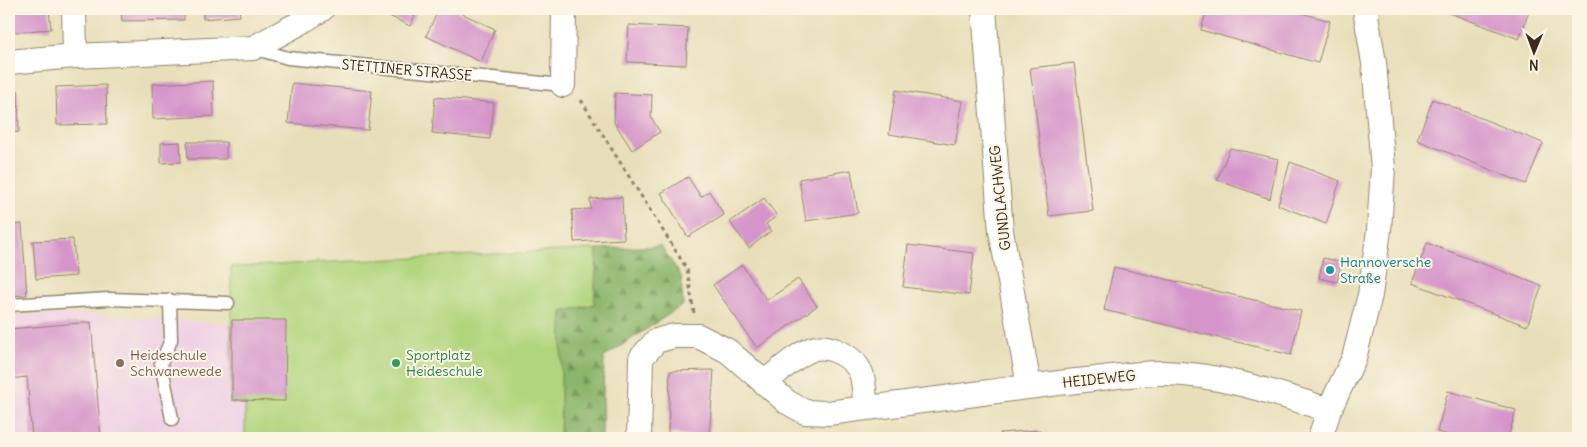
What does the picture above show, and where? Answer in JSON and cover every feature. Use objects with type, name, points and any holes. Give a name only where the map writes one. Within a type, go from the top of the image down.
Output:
[{"type":"street","points":[[74,9],[75,56]]},
{"type":"street","name":"STETTINER STRASSE","points":[[9,62],[75,56],[253,48],[322,9]]},
{"type":"street","points":[[563,84],[564,9]]},
{"type":"street","name":"GUNDLACHWEG","points":[[984,9],[1001,231],[1030,386]]},
{"type":"street","points":[[1320,438],[1329,410],[1354,358],[1370,295],[1379,230],[1383,168],[1374,62],[1365,9]]},
{"type":"street","name":"HEIDEWEG","points":[[639,438],[641,358],[656,341],[674,336],[698,336],[728,351],[787,402],[805,412],[828,413],[938,400],[1030,386],[1163,373],[1216,378],[1262,388],[1329,410]]},
{"type":"street","points":[[764,383],[799,356],[816,348],[833,349],[849,358],[860,371],[866,408]]},
{"type":"lane","name":"STETTINER STRASSE","points":[[253,48],[288,58],[563,84]]},
{"type":"lane","points":[[9,305],[110,299],[228,303]]},
{"type":"lane","points":[[170,300],[171,340],[161,362],[172,419]]},
{"type":"path","points":[[563,84],[578,95],[686,268],[698,336]]},
{"type":"shaded area","name":"Heideschule Schwanewede","points":[[70,313],[232,324],[231,402],[245,403],[245,438],[9,438],[9,316]]},
{"type":"green space","points":[[661,246],[681,276],[683,305],[604,357],[602,438],[560,438],[562,312],[594,304],[597,249]]},
{"type":"green space","name":"Sportplatz Heideschule","points":[[597,249],[594,304],[562,312],[560,438],[245,438],[245,403],[231,403],[231,267]]},
{"type":"building","points":[[11,9],[49,9],[51,29],[14,32]]},
{"type":"building","points":[[121,9],[184,9],[184,20],[122,21]]},
{"type":"building","points":[[203,9],[239,9],[240,16],[203,19]]},
{"type":"building","points":[[381,9],[418,9],[410,26],[379,11]]},
{"type":"building","points":[[439,9],[452,9],[495,29],[481,62],[426,36]]},
{"type":"building","points":[[1207,9],[1287,9],[1330,21],[1318,63],[1201,30]]},
{"type":"building","points":[[1439,9],[1530,9],[1519,39]]},
{"type":"building","points":[[629,25],[688,28],[686,65],[627,62]]},
{"type":"building","points":[[1074,63],[1093,211],[1049,216],[1030,68]]},
{"type":"building","points":[[213,81],[214,116],[153,119],[152,84]]},
{"type":"building","points":[[292,83],[372,91],[368,130],[288,123]]},
{"type":"building","points":[[106,85],[107,124],[57,125],[56,87]]},
{"type":"building","points":[[9,90],[18,90],[19,132],[9,133]]},
{"type":"building","points":[[896,90],[963,101],[955,145],[889,134]]},
{"type":"building","points":[[615,93],[652,95],[651,117],[660,132],[632,150],[614,122]]},
{"type":"building","points":[[435,97],[494,103],[490,139],[432,133]]},
{"type":"building","points":[[1433,99],[1543,143],[1526,184],[1417,140]]},
{"type":"building","points":[[180,142],[181,162],[161,163],[161,143]]},
{"type":"building","points":[[187,142],[226,142],[226,159],[188,159]]},
{"type":"building","points":[[1230,148],[1278,159],[1270,199],[1217,180]]},
{"type":"building","points":[[1290,162],[1340,181],[1326,224],[1278,205]]},
{"type":"building","points":[[851,170],[858,213],[806,221],[799,179]]},
{"type":"building","points":[[688,177],[701,197],[709,191],[724,215],[688,237],[661,193]]},
{"type":"building","points":[[622,197],[624,239],[574,242],[572,210],[591,209],[590,199]]},
{"type":"building","points":[[764,198],[777,216],[766,224],[771,231],[749,248],[730,222]]},
{"type":"building","points":[[22,224],[27,295],[9,296],[9,225]]},
{"type":"building","points":[[73,239],[76,276],[36,279],[33,241]]},
{"type":"building","points":[[1427,243],[1542,286],[1527,326],[1412,283]]},
{"type":"building","points":[[908,245],[974,253],[969,295],[903,287]]},
{"type":"building","name":"Hannoversche Straße","points":[[1323,258],[1341,262],[1337,282],[1319,278]]},
{"type":"building","points":[[742,265],[767,300],[798,279],[817,306],[757,348],[713,285]]},
{"type":"building","points":[[1114,267],[1301,311],[1291,355],[1104,310]]},
{"type":"building","points":[[232,320],[286,320],[285,401],[232,400]]},
{"type":"building","points":[[91,322],[101,438],[32,438],[27,377],[9,379],[9,329]]},
{"type":"building","points":[[714,370],[709,438],[668,433],[670,371]]},
{"type":"building","points":[[1448,391],[1516,410],[1508,438],[1459,438],[1437,432]]},
{"type":"building","points":[[1040,430],[1040,438],[1000,438],[1000,433]]},
{"type":"place","name":"Hannoversche Straße","points":[[1330,270]]},
{"type":"place","name":"Heideschule Schwanewede","points":[[120,363]]},
{"type":"place","name":"Sportplatz Heideschule","points":[[396,363]]}]
